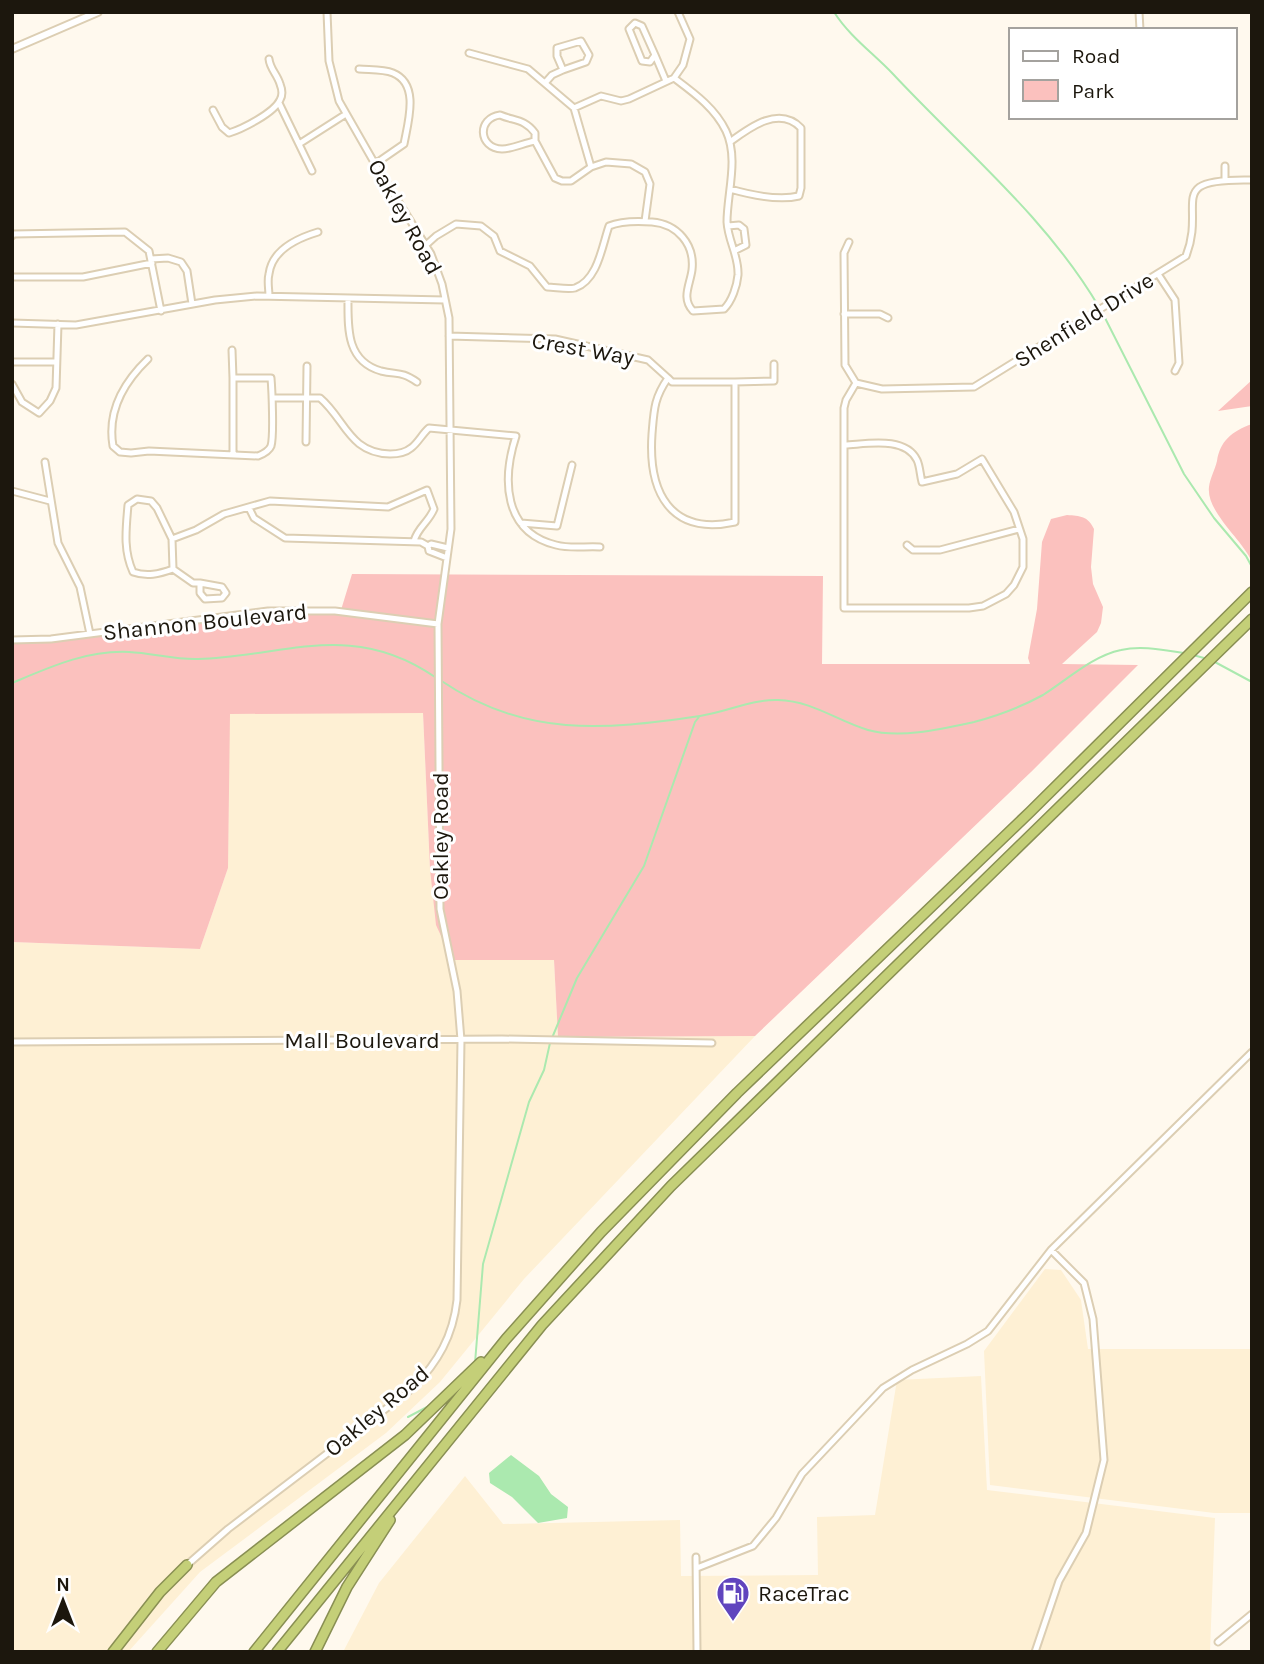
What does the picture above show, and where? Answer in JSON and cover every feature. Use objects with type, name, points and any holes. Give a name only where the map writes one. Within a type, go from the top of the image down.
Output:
[{"type":"highway","points":[[254,1652],[506,1339],[601,1232],[737,1093],[1030,812],[1252,592]]},
{"type":"highway","points":[[278,1652],[542,1325],[671,1186],[1252,619]]},
{"type":"highway","points":[[157,1652],[216,1582],[405,1435],[506,1339]]},
{"type":"highway","points":[[315,1652],[347,1587],[414,1481]]},
{"type":"highway","points":[[113,1652],[160,1592],[187,1565]]},
{"type":"street","points":[[12,49],[98,12]]},
{"type":"street","name":"Oakley Road","points":[[187,1565],[228,1529],[413,1388],[442,1352],[453,1326],[457,1300],[461,1040],[457,991],[440,909],[439,624],[451,529],[449,336],[445,300],[437,269],[426,245],[346,114],[331,75],[327,12]]},
{"type":"street","points":[[574,108],[601,96],[621,101],[674,78],[683,65],[690,39],[678,12]]},
{"type":"street","points":[[655,55],[650,62],[642,61],[629,29],[635,23],[642,26],[655,55],[666,81]]},
{"type":"street","points":[[545,83],[552,75],[586,62],[589,54],[581,41],[557,48],[556,56],[563,70]]},
{"type":"street","points":[[469,53],[528,69],[574,108],[591,167]]},
{"type":"street","points":[[212,110],[229,133],[246,128],[279,103],[282,96],[281,85],[271,69],[269,59]]},
{"type":"street","points":[[359,69],[390,72],[402,78],[408,89],[410,110],[404,144],[375,164]]},
{"type":"street","points":[[426,245],[456,224],[481,226],[494,236],[500,251],[530,266],[547,287],[574,288],[594,273],[609,226],[617,223],[663,222],[681,234],[686,242],[692,265],[686,296],[692,311],[718,310],[727,306],[738,276],[738,263],[728,226],[732,151],[730,142],[709,106],[674,78]]},
{"type":"street","points":[[279,103],[312,171]]},
{"type":"street","points":[[299,144],[346,114]]},
{"type":"street","points":[[534,141],[504,149],[496,148],[488,144],[482,129],[491,116],[499,115],[523,121],[535,133],[534,141],[555,178],[562,181],[571,181],[591,167],[606,162],[623,162],[645,172],[650,184],[645,221]]},
{"type":"street","points":[[730,142],[754,125],[778,118],[795,122],[801,128],[799,195],[790,198],[730,189]]},
{"type":"street","points":[[1225,166],[1225,180]]},
{"type":"street","name":"Shenfield Drive","points":[[856,383],[882,389],[974,387],[1186,256],[1192,242],[1192,197],[1208,181],[1252,180]]},
{"type":"street","points":[[728,226],[739,225],[744,229],[746,245],[734,251]]},
{"type":"street","points":[[12,236],[33,232],[125,232],[149,251],[162,311]]},
{"type":"street","points":[[269,296],[268,274],[272,262],[293,241],[318,232]]},
{"type":"street","points":[[845,445],[898,445],[908,450],[918,461],[922,482],[957,474],[982,459],[1014,512],[1019,529],[1024,552],[1023,567],[1014,585],[993,602],[969,608],[844,607],[844,408],[856,383],[845,365],[844,253],[849,242]]},
{"type":"street","points":[[12,277],[83,277],[168,258],[181,262],[187,271],[192,304]]},
{"type":"street","points":[[1158,274],[1171,292],[1177,308],[1179,363],[1175,371]]},
{"type":"street","points":[[12,323],[76,324],[215,300],[269,296],[445,300]]},
{"type":"street","points":[[348,299],[348,332],[357,355],[371,368],[404,373],[417,382]]},
{"type":"street","points":[[844,314],[880,314],[888,318]]},
{"type":"street","points":[[12,384],[22,402],[38,413],[54,395],[58,324]]},
{"type":"street","name":"Crest Way","points":[[449,336],[555,338],[648,360],[668,378]]},
{"type":"street","points":[[232,350],[233,454]]},
{"type":"street","points":[[148,359],[134,372],[120,393],[110,430],[113,446],[120,452],[258,456],[266,453],[271,446],[271,378],[233,379]]},
{"type":"street","points":[[12,362],[55,362]]},
{"type":"street","points":[[736,382],[735,523],[710,525],[694,522],[672,510],[657,490],[651,449],[654,408],[659,391],[668,378],[672,382],[774,381],[774,364]]},
{"type":"street","points":[[306,442],[307,366]]},
{"type":"street","points":[[273,398],[320,398],[350,436],[363,447],[379,453],[403,452],[411,448],[429,428],[516,436],[509,459],[508,484],[512,509],[521,523],[533,535],[548,542],[580,548],[600,547]]},
{"type":"street","points":[[45,462],[58,543],[80,587],[90,634]]},
{"type":"street","points":[[521,523],[557,526],[572,465]]},
{"type":"street","points":[[172,539],[225,514],[270,501],[387,507],[427,490],[434,509],[417,530],[417,541]]},
{"type":"street","points":[[12,491],[50,501]]},
{"type":"street","points":[[137,499],[151,501],[157,508],[172,539],[173,569],[153,575],[133,572],[126,556],[128,505],[137,499]]},
{"type":"street","points":[[249,508],[254,518],[285,538],[417,541],[428,546],[431,544],[449,548]]},
{"type":"street","points":[[907,545],[913,550],[940,550],[1019,529]]},
{"type":"street","points":[[428,546],[429,551],[447,558]]},
{"type":"street","points":[[173,569],[193,583],[200,583],[217,584],[222,586],[226,593],[222,598],[205,599],[200,593],[200,583]]},
{"type":"street","name":"Shannon Boulevard","points":[[12,640],[51,639],[268,611],[335,611],[439,624]]},
{"type":"street","name":"Mall Boulevard","points":[[12,1042],[461,1040],[712,1043]]},
{"type":"street","points":[[697,1568],[753,1546],[776,1518],[802,1474],[883,1388],[988,1331],[1051,1250],[1252,1052]]},
{"type":"street","points":[[1035,1652],[1059,1581],[1086,1533],[1104,1460],[1093,1319],[1084,1283],[1051,1250]]},
{"type":"street","points":[[696,1557],[697,1652]]},
{"type":"street","points":[[1218,1642],[1252,1614]]},
{"type":"shaded area","points":[[229,713],[423,713],[430,869],[554,960],[558,1037],[755,1036],[524,1279],[440,1382],[386,1433],[200,1572],[128,1652],[12,1652],[12,942],[200,949],[228,868]]},
{"type":"shaded area","points":[[1045,1269],[1061,1270],[1081,1300],[1088,1349],[1252,1349],[1252,1513],[1214,1513],[990,1485],[984,1351]]},
{"type":"shaded area","points":[[981,1376],[987,1490],[1215,1518],[1210,1652],[343,1652],[379,1583],[465,1476],[503,1524],[680,1520],[681,1576],[818,1575],[817,1517],[875,1515],[897,1380]]},
{"type":"shaded area","points":[[511,1455],[539,1476],[551,1494],[568,1507],[567,1518],[538,1523],[512,1497],[490,1483],[489,1473]]},
{"type":"green space","points":[[1252,380],[1252,406],[1218,411]]},
{"type":"green space","points":[[1252,424],[1252,562],[1213,506],[1209,487],[1224,442]]},
{"type":"green space","points":[[1067,515],[1083,517],[1094,529],[1091,567],[1093,584],[1103,607],[1097,632],[1062,664],[1138,665],[1031,772],[755,1036],[558,1037],[554,960],[452,960],[436,925],[430,869],[423,713],[230,714],[228,868],[200,949],[12,942],[12,641],[97,637],[224,618],[341,610],[352,574],[823,576],[822,664],[1030,664],[1028,658],[1037,609],[1042,542],[1051,519]]},
{"type":"waterway","points":[[834,12],[854,37],[1003,185],[1054,243],[1099,307]]},
{"type":"waterway","points":[[1102,312],[1184,474],[1252,567]]},
{"type":"waterway","points":[[12,683],[69,661],[113,652],[198,659],[290,648],[347,645],[375,650],[405,660],[435,677]]},
{"type":"waterway","points":[[440,680],[472,699],[503,712],[534,721],[566,725],[598,726],[665,721],[778,700],[802,704],[868,730],[894,734],[935,730],[1009,711],[1043,695],[1090,663],[1110,653],[1136,648],[1184,653]]},
{"type":"waterway","points":[[1193,655],[1204,658]]},
{"type":"waterway","points":[[1213,661],[1252,682]]},
{"type":"waterway","points":[[552,1038],[577,978],[644,866],[699,717]]},
{"type":"waterway","points":[[475,1363],[483,1264],[529,1102],[544,1070],[550,1043]]},
{"type":"waterway","points":[[408,1417],[429,1406]]},
{"type":"place","name":"RaceTrac","points":[[733,1623]]}]
